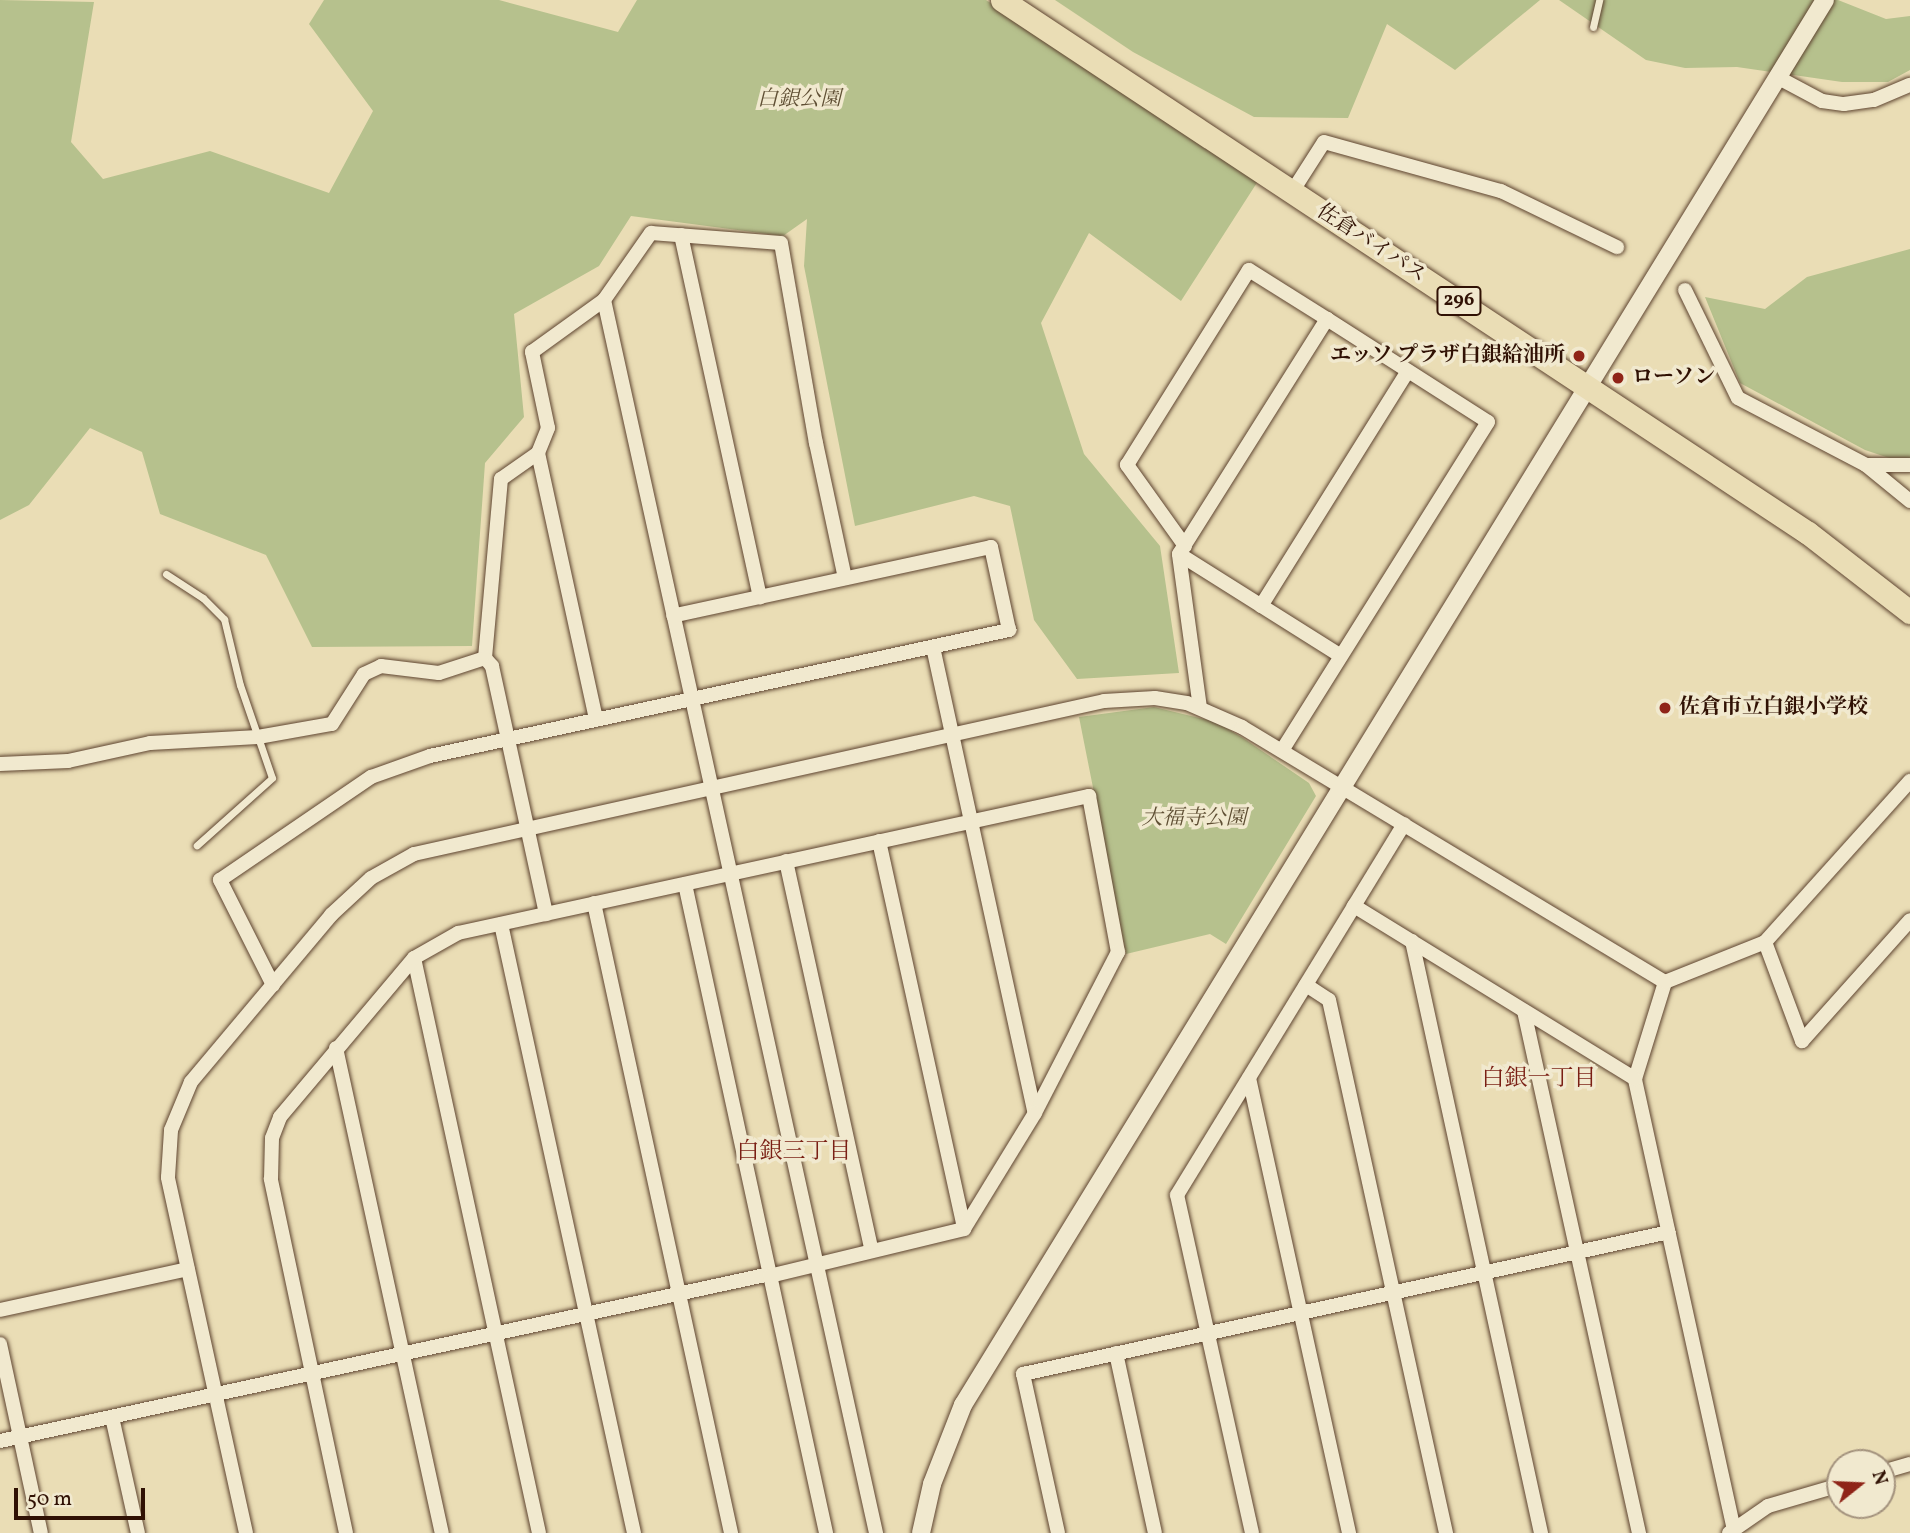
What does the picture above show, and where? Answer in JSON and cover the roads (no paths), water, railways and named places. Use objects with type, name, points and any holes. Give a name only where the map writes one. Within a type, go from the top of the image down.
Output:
[{"type":"highway","name":"佐倉バイパス","points":[[1002,0],[1587,384],[1808,533],[1910,612]]},
{"type":"street","points":[[921,1533],[932,1485],[963,1405],[1825,0]]},
{"type":"street","points":[[1777,77],[1822,102],[1844,104],[1874,100],[1910,85]]},
{"type":"street","points":[[1292,192],[1324,142],[1501,191],[1617,247]]},
{"type":"street","points":[[546,914],[492,666],[485,657],[500,479],[538,453],[548,428],[532,352],[604,300],[651,233],[782,243],[816,443],[845,578]]},
{"type":"street","points":[[681,235],[760,597]]},
{"type":"street","points":[[1282,751],[1488,422],[1249,270],[1127,465],[1182,550],[1261,606],[1341,656]]},
{"type":"street","points":[[1685,290],[1738,398],[1866,466],[1910,501]]},
{"type":"street","points":[[604,300],[814,1266],[876,1533]]},
{"type":"street","points":[[1200,708],[1182,550],[1327,319]]},
{"type":"street","points":[[1261,606],[1408,371]]},
{"type":"street","points":[[538,453],[596,720]]},
{"type":"street","points":[[1866,466],[1910,465]]},
{"type":"street","points":[[272,985],[220,880],[371,777],[401,764],[508,739],[1010,630],[991,547],[673,616]]},
{"type":"street","points":[[933,647],[1035,1113]]},
{"type":"street","points":[[0,764],[68,761],[150,743],[258,737],[332,724],[364,674],[380,666],[439,673],[485,657]]},
{"type":"street","points":[[246,1533],[168,1177],[171,1130],[191,1082],[331,915],[391,864],[435,847],[952,734],[1104,701],[1155,698],[1200,708],[1282,751],[1665,982]]},
{"type":"street","points":[[1665,982],[1765,942],[1910,781]]},
{"type":"street","points":[[0,1441],[112,1417],[215,1394],[312,1373],[403,1353],[586,1314],[679,1293],[863,1256],[871,1249],[964,1229],[1035,1113],[1118,952],[1089,796],[445,936],[414,958],[280,1117],[269,1162],[312,1373],[346,1533]]},
{"type":"street","points":[[1252,1533],[1178,1195],[1404,824]]},
{"type":"street","points":[[879,841],[964,1229]]},
{"type":"street","points":[[786,861],[871,1249]]},
{"type":"street","points":[[685,884],[826,1533]]},
{"type":"street","points":[[594,903],[731,1533]]},
{"type":"street","points":[[1354,906],[1635,1079]]},
{"type":"street","points":[[1765,942],[1802,1041],[1910,920]]},
{"type":"street","points":[[501,924],[634,1533]]},
{"type":"street","points":[[1412,941],[1541,1533]]},
{"type":"street","points":[[414,958],[539,1533]]},
{"type":"street","points":[[1665,982],[1635,1079],[1732,1531],[1768,1506],[1826,1489]]},
{"type":"street","points":[[1306,985],[1329,1000],[1446,1533]]},
{"type":"street","points":[[1524,1011],[1639,1533]]},
{"type":"street","points":[[336,1048],[442,1533]]},
{"type":"street","points":[[1249,1079],[1349,1533]]},
{"type":"street","points":[[1058,1533],[1023,1374],[1669,1232]]},
{"type":"street","points":[[0,1310],[188,1269]]},
{"type":"street","points":[[0,1344],[41,1533]]},
{"type":"street","points":[[1115,1353],[1155,1533]]},
{"type":"street","points":[[112,1417],[138,1533]]},
{"type":"lane","points":[[1593,27],[1600,12],[1599,0]]},
{"type":"lane","points":[[166,574],[203,598],[224,618],[272,778],[197,845]]},
{"type":"place","name":"エッソ プラザ白銀給油所","points":[[1579,356]]},
{"type":"place","name":"ローソン","points":[[1618,378]]},
{"type":"place","name":"佐倉市立白銀小学校","points":[[1665,708]]},
{"type":"district","name":"白銀一丁目","points":[[1539,1079]]},
{"type":"district","name":"白銀三丁目","points":[[794,1152]]},
{"type":"park label","name":"白銀公園","points":[[799,100]]},
{"type":"park label","name":"大福寺公園","points":[[1194,819]]}]
